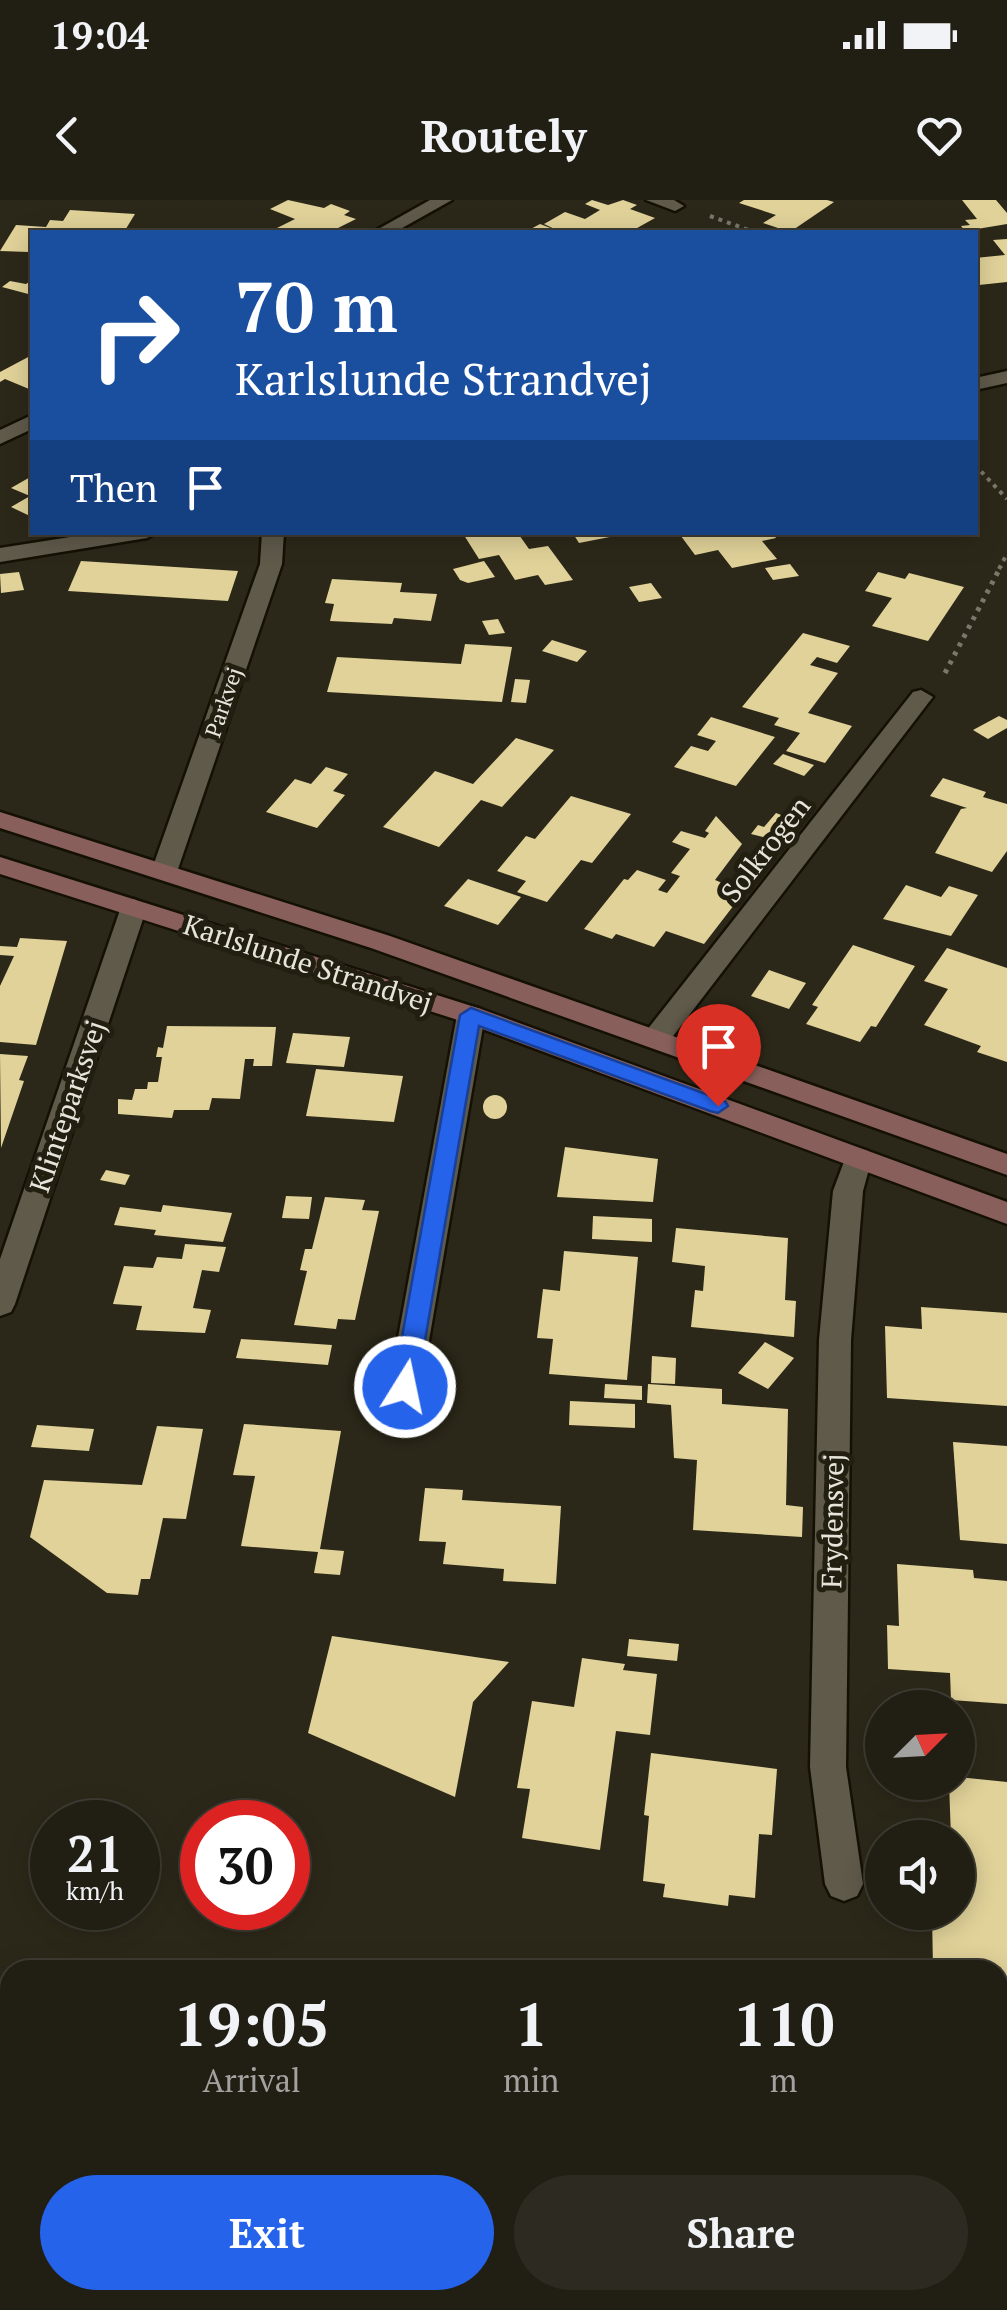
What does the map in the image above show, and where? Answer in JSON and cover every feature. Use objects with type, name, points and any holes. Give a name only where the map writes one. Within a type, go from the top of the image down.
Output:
[{"type":"main road","name":"Karlslunde Strandvej","points":[[0,820],[165,869],[657,1038],[1007,1164]]},
{"type":"main road","name":"Karlslunde Strandvej","points":[[0,865],[471,1015],[1007,1213]]},
{"type":"street","points":[[386,230],[443,200]]},
{"type":"street","points":[[655,200],[676,206]]},
{"type":"street","points":[[978,383],[1007,377]]},
{"type":"street","points":[[0,438],[30,422]]},
{"type":"street","points":[[0,555],[129,535]]},
{"type":"street","name":"Parkvej","points":[[165,869],[271,564],[273,535]]},
{"type":"street","name":"Solkrogen","points":[[657,1038],[921,697]]},
{"type":"street","name":"Klinteparksvej","points":[[0,1304],[134,907]]},
{"type":"street","points":[[405,1387],[471,1015]]},
{"type":"street","name":"Frydensvej","points":[[844,1884],[828,1767],[835,1360],[848,1190],[858,1158]]},
{"type":"path","points":[[676,206],[748,230]]},
{"type":"path","points":[[978,468],[1007,499]]},
{"type":"path","points":[[921,697],[946,671],[1007,554]]},
{"type":"building","points":[[288,200],[324,208],[331,204],[350,211],[344,215],[356,219],[334,230],[273,230],[295,219],[270,209]]},
{"type":"building","points":[[592,200],[608,205],[623,200],[637,205],[630,209],[655,218],[634,230],[557,230],[544,224],[565,212],[585,219],[600,210],[585,204]]},
{"type":"building","points":[[962,200],[996,200],[1007,213],[1007,224],[971,230],[961,226],[970,225],[965,220],[977,219]]},
{"type":"building","points":[[834,202],[793,230],[763,223],[776,215],[739,203]]},
{"type":"building","points":[[70,210],[135,214],[125,230],[30,230],[29,252],[0,251],[16,225],[46,227],[50,220],[63,221]]},
{"type":"building","points":[[540,224],[556,230],[529,230]]},
{"type":"building","points":[[1007,239],[1007,282],[979,285],[978,258],[1005,255],[993,240]]},
{"type":"building","points":[[10,281],[30,281],[30,294],[2,287]]},
{"type":"building","points":[[30,356],[30,388],[5,379],[0,382],[0,372]]},
{"type":"building","points":[[30,477],[30,496],[11,488]]},
{"type":"building","points":[[30,496],[30,516],[11,507]]},
{"type":"building","points":[[464,535],[519,535],[529,549],[548,546],[573,580],[545,585],[538,575],[515,580],[499,555],[479,559]]},
{"type":"building","points":[[574,535],[620,535],[579,543]]},
{"type":"building","points":[[680,535],[776,538],[762,541],[777,559],[732,568],[718,550],[695,555]]},
{"type":"building","points":[[81,561],[238,571],[228,601],[68,591]]},
{"type":"building","points":[[484,561],[495,577],[468,583],[460,580],[453,569]]},
{"type":"building","points":[[790,564],[799,576],[773,580],[765,568]]},
{"type":"building","points":[[19,572],[24,590],[1,593],[0,574]]},
{"type":"building","points":[[878,572],[905,579],[909,573],[964,587],[928,641],[872,626],[892,598],[865,591]]},
{"type":"building","points":[[332,579],[402,583],[400,592],[437,594],[431,621],[330,621],[334,604],[325,603]]},
{"type":"building","points":[[651,583],[662,598],[639,602],[629,587]]},
{"type":"building","points":[[498,619],[505,633],[489,635],[482,621]]},
{"type":"building","points":[[803,633],[850,646],[837,663],[817,657],[810,665],[838,673],[808,713],[852,726],[825,763],[786,751],[800,733],[774,725],[779,718],[742,707]]},
{"type":"building","points":[[552,640],[587,651],[577,662],[542,651]]},
{"type":"building","points":[[465,644],[512,647],[502,702],[327,692],[337,657],[461,664]]},
{"type":"building","points":[[515,679],[530,680],[526,703],[511,702]]},
{"type":"building","points":[[999,716],[1007,720],[1007,728],[988,739],[973,730]]},
{"type":"building","points":[[711,717],[775,737],[736,786],[674,767],[691,746],[708,751],[716,741],[697,735]]},
{"type":"building","points":[[516,738],[554,750],[502,807],[481,800],[439,847],[383,827],[435,771],[473,784]]},
{"type":"building","points":[[783,754],[814,765],[804,776],[773,764]]},
{"type":"building","points":[[326,767],[348,774],[333,791],[345,795],[317,828],[266,812],[295,779],[311,784]]},
{"type":"building","points":[[943,778],[986,792],[983,797],[1007,804],[1007,851],[992,872],[935,853],[961,809],[967,808],[930,796]]},
{"type":"building","points":[[571,796],[631,814],[592,863],[581,860],[547,902],[517,892],[526,881],[497,871],[526,836],[535,839]]},
{"type":"building","points":[[776,813],[799,822],[783,842],[751,834],[758,825],[764,827]]},
{"type":"building","points":[[716,816],[742,844],[715,880],[744,892],[704,944],[666,931],[654,947],[616,934],[612,939],[584,929],[624,879],[628,880],[637,870],[666,880],[658,890],[667,893],[680,876],[671,873],[690,849],[672,842],[681,831],[705,838],[709,833],[705,831]]},
{"type":"building","points":[[468,879],[521,897],[498,925],[444,906]]},
{"type":"building","points":[[906,885],[941,897],[949,886],[978,895],[951,936],[883,919]]},
{"type":"building","points":[[20,938],[67,941],[36,1045],[0,1042],[0,986],[14,956],[0,955],[0,946],[17,947]]},
{"type":"building","points":[[853,945],[915,966],[876,1027],[871,1026],[860,1042],[806,1024],[818,1007],[812,1005]]},
{"type":"building","points":[[947,948],[1007,968],[1007,1062],[977,1052],[981,1046],[924,1025],[948,989],[924,981]]},
{"type":"building","points":[[769,970],[806,983],[789,1009],[751,996]]},
{"type":"building","points":[[167,1026],[276,1027],[272,1066],[253,1066],[254,1059],[245,1059],[240,1099],[212,1098],[209,1110],[174,1110],[172,1118],[118,1114],[118,1099],[132,1100],[135,1089],[147,1089],[148,1082],[158,1082],[162,1057],[156,1057],[158,1047],[163,1048]]},
{"type":"building","points":[[293,1033],[350,1037],[344,1067],[286,1063]]},
{"type":"building","points":[[0,1054],[28,1056],[19,1080],[24,1081],[1,1148]]},
{"type":"building","points":[[316,1069],[403,1076],[394,1122],[306,1116]]},
{"type":"building","points":[[495,1095],[504,1098],[504,1116],[495,1119],[486,1116],[483,1107],[486,1098]]},
{"type":"building","points":[[565,1147],[658,1159],[653,1202],[557,1197]]},
{"type":"building","points":[[106,1170],[130,1175],[125,1185],[100,1180]]},
{"type":"building","points":[[286,1196],[312,1197],[309,1219],[282,1218]]},
{"type":"building","points":[[325,1197],[365,1200],[362,1210],[379,1211],[355,1320],[338,1319],[336,1329],[294,1325],[307,1271],[300,1270],[305,1249],[312,1249]]},
{"type":"building","points":[[163,1205],[232,1213],[223,1242],[154,1235],[156,1230],[114,1225],[120,1207],[161,1212]]},
{"type":"building","points":[[593,1216],[652,1219],[652,1242],[592,1239]]},
{"type":"building","points":[[676,1228],[788,1238],[785,1300],[796,1301],[794,1337],[691,1327],[695,1290],[703,1291],[705,1266],[672,1262]]},
{"type":"building","points":[[185,1244],[226,1247],[219,1272],[202,1270],[193,1308],[211,1310],[205,1333],[136,1330],[142,1306],[113,1304],[124,1266],[153,1268],[157,1257],[182,1259]]},
{"type":"building","points":[[564,1251],[638,1257],[627,1380],[549,1374],[553,1339],[537,1338],[543,1289],[560,1291]]},
{"type":"building","points":[[921,1307],[1007,1313],[1007,1406],[887,1398],[885,1326],[922,1329]]},
{"type":"building","points":[[241,1339],[332,1345],[328,1365],[236,1358]]},
{"type":"building","points":[[765,1342],[794,1358],[768,1389],[738,1373]]},
{"type":"building","points":[[652,1356],[676,1358],[675,1384],[651,1383]]},
{"type":"building","points":[[605,1384],[642,1386],[642,1400],[604,1398]]},
{"type":"building","points":[[648,1384],[722,1389],[722,1404],[788,1409],[786,1505],[803,1507],[802,1537],[693,1530],[697,1460],[674,1458],[671,1405],[647,1403]]},
{"type":"building","points":[[570,1401],[635,1404],[635,1428],[569,1425]]},
{"type":"building","points":[[244,1424],[341,1431],[320,1549],[344,1551],[340,1575],[314,1573],[318,1552],[241,1546],[255,1476],[233,1475]]},
{"type":"building","points":[[37,1425],[94,1429],[89,1451],[31,1447]]},
{"type":"building","points":[[157,1426],[203,1429],[186,1519],[163,1518],[150,1579],[141,1579],[138,1595],[107,1593],[30,1537],[44,1480],[142,1485]]},
{"type":"building","points":[[953,1442],[1007,1446],[1007,1544],[960,1540]]},
{"type":"building","points":[[425,1488],[463,1490],[462,1500],[561,1506],[556,1584],[503,1581],[504,1569],[443,1564],[446,1542],[419,1541]]},
{"type":"building","points":[[897,1564],[973,1570],[974,1578],[1007,1581],[1007,1704],[975,1702],[975,1690],[951,1690],[950,1673],[888,1669],[887,1625],[899,1626]]},
{"type":"building","points":[[332,1636],[509,1662],[473,1702],[455,1797],[308,1733]]},
{"type":"building","points":[[629,1639],[679,1644],[677,1661],[627,1656]]},
{"type":"building","points":[[582,1658],[625,1664],[623,1670],[657,1674],[650,1735],[616,1731],[600,1850],[522,1838],[530,1789],[517,1788],[532,1701],[574,1707]]},
{"type":"building","points":[[651,1753],[777,1769],[772,1835],[759,1834],[755,1898],[729,1895],[728,1906],[663,1897],[665,1884],[643,1881],[649,1816],[644,1815]]},
{"type":"building","points":[[975,1779],[1007,1782],[1007,1960],[933,1960],[932,1930],[975,1930],[975,1820],[950,1820],[950,1800],[975,1800]]},
{"type":"route","points":[[405,1387],[462,1048],[471,1015],[718,1106]]}]
